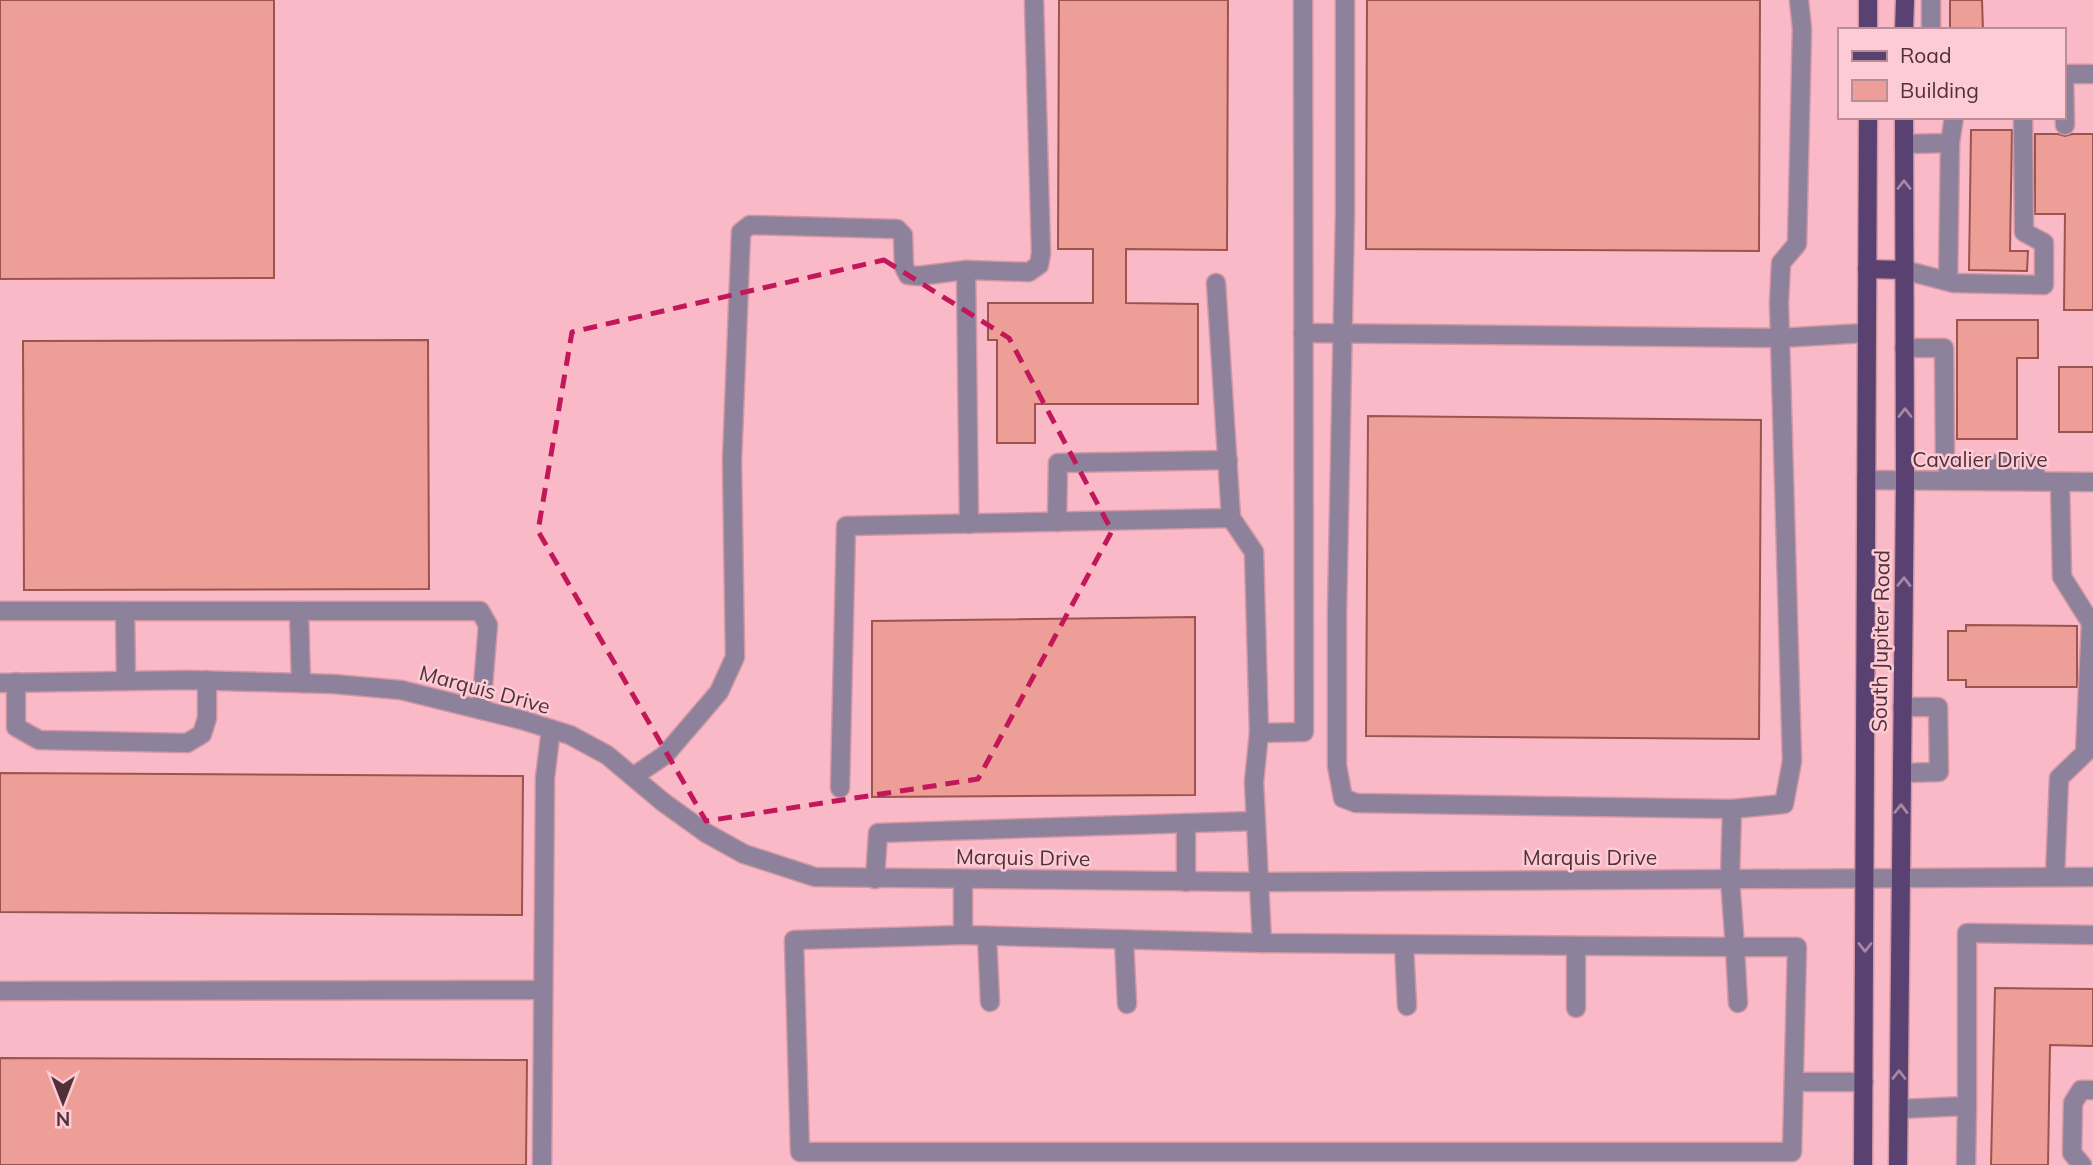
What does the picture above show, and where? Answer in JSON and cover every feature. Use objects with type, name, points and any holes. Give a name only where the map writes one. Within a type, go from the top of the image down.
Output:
[{"type":"main road","points":[[1868,0],[1868,28]]},
{"type":"main road","points":[[1904,24],[1905,0]]},
{"type":"main road","name":"South Jupiter Road","points":[[1863,1165],[1868,119]]},
{"type":"main road","name":"South Jupiter Road","points":[[1898,1165],[1905,481],[1904,119]]},
{"type":"main road","points":[[1867,269],[1904,270]]},
{"type":"street","points":[[634,776],[665,755],[719,692],[735,657],[732,461],[741,232],[750,225],[897,229],[903,235],[904,267],[908,275],[966,270],[1029,272],[1039,265],[1041,253],[1034,0]]},
{"type":"street","points":[[1259,733],[1304,732],[1303,0]]},
{"type":"street","points":[[1345,0],[1337,613],[1337,766],[1343,798],[1356,803],[1732,809],[1784,804],[1792,761],[1779,338],[1781,263],[1797,244],[1802,29],[1799,0]]},
{"type":"street","points":[[1904,24],[1931,24],[1931,0]]},
{"type":"street","points":[[2065,74],[2093,74]]},
{"type":"street","points":[[1948,281],[1950,143],[1954,119]]},
{"type":"street","points":[[1904,270],[1948,281],[2044,285],[2044,243],[2024,232],[2023,119]]},
{"type":"street","points":[[2065,119],[2065,125]]},
{"type":"street","points":[[1904,144],[1950,143]]},
{"type":"street","points":[[966,270],[968,524]]},
{"type":"street","points":[[1216,283],[1231,518],[1254,552],[1259,733],[1254,782],[1262,943]]},
{"type":"street","points":[[1304,333],[1779,338],[1866,333]]},
{"type":"street","points":[[1904,348],[1944,348],[1945,464],[2035,464],[2035,481]]},
{"type":"street","points":[[1057,522],[1058,463],[1228,460]]},
{"type":"street","name":"Cavalier Drive","points":[[1866,480],[2093,482]]},
{"type":"street","points":[[2055,877],[2059,778],[2085,753],[2091,623],[2062,577],[2060,482]]},
{"type":"street","points":[[840,788],[846,526],[1231,518]]},
{"type":"street","points":[[0,611],[480,611],[488,625],[481,710]]},
{"type":"street","points":[[125,611],[126,681]]},
{"type":"street","points":[[299,611],[301,683]]},
{"type":"street","points":[[8,682],[16,727],[39,740],[187,743],[202,734],[207,718],[207,680]]},
{"type":"street","name":"Marquis Drive","points":[[8,682],[207,680],[401,690],[570,735],[607,755],[663,802],[706,833],[744,854],[815,877],[1257,882],[2093,877]]},
{"type":"street","points":[[1902,707],[1938,707],[1939,772],[1902,774]]},
{"type":"street","points":[[542,1165],[545,778],[551,729]]},
{"type":"street","points":[[1732,809],[1730,879],[1738,1003]]},
{"type":"street","points":[[875,878],[878,833],[1255,821]]},
{"type":"street","points":[[1185,882],[1186,823]]},
{"type":"street","points":[[962,879],[963,936]]},
{"type":"street","points":[[1966,1165],[1967,933],[2093,935]]},
{"type":"street","points":[[987,936],[990,1002]]},
{"type":"street","points":[[987,936],[1262,943],[1735,947],[1797,947],[1793,1152],[800,1152],[794,940],[987,936]]},
{"type":"street","points":[[1124,940],[1127,1004]]},
{"type":"street","points":[[1404,944],[1407,1006]]},
{"type":"street","points":[[1576,946],[1576,1008]]},
{"type":"street","points":[[0,991],[543,990]]},
{"type":"street","points":[[1794,1082],[1864,1082]]},
{"type":"street","points":[[2082,1165],[2072,1153],[2073,1103],[2081,1090],[2093,1090]]},
{"type":"street","points":[[1899,1109],[1967,1106]]},
{"type":"highlighted area","points":[[884,260],[1009,338],[1112,531],[978,779],[706,821],[538,531],[572,332]]},
{"type":"building","points":[[0,0],[274,0],[274,278],[0,279]]},
{"type":"building","points":[[1059,0],[1228,0],[1227,250],[1126,249],[1126,303],[1198,304],[1198,404],[1035,404],[1035,443],[997,443],[997,340],[988,340],[988,303],[1093,303],[1093,249],[1058,249]]},
{"type":"building","points":[[1367,0],[1760,0],[1759,251],[1366,249]]},
{"type":"building","points":[[1950,0],[1982,0],[1983,28],[1950,28]]},
{"type":"building","points":[[1971,130],[2012,130],[2010,251],[2028,251],[2027,271],[1969,270]]},
{"type":"building","points":[[2035,134],[2093,134],[2093,310],[2064,310],[2065,214],[2035,214]]},
{"type":"building","points":[[1957,320],[2038,320],[2038,358],[2017,358],[2017,439],[1957,439]]},
{"type":"building","points":[[428,340],[429,589],[24,590],[23,341]]},
{"type":"building","points":[[2059,367],[2093,367],[2093,432],[2059,432]]},
{"type":"building","points":[[1368,416],[1761,420],[1759,739],[1366,736]]},
{"type":"building","points":[[1195,617],[1195,795],[872,797],[872,621]]},
{"type":"building","points":[[1966,625],[2077,626],[2077,687],[1966,687],[1966,680],[1948,680],[1948,631],[1966,631]]},
{"type":"building","points":[[0,773],[523,776],[522,915],[0,912]]},
{"type":"building","points":[[1995,988],[2093,989],[2093,1046],[2050,1045],[2048,1165],[1991,1165]]},
{"type":"building","points":[[0,1058],[527,1060],[526,1165],[0,1165]]}]
